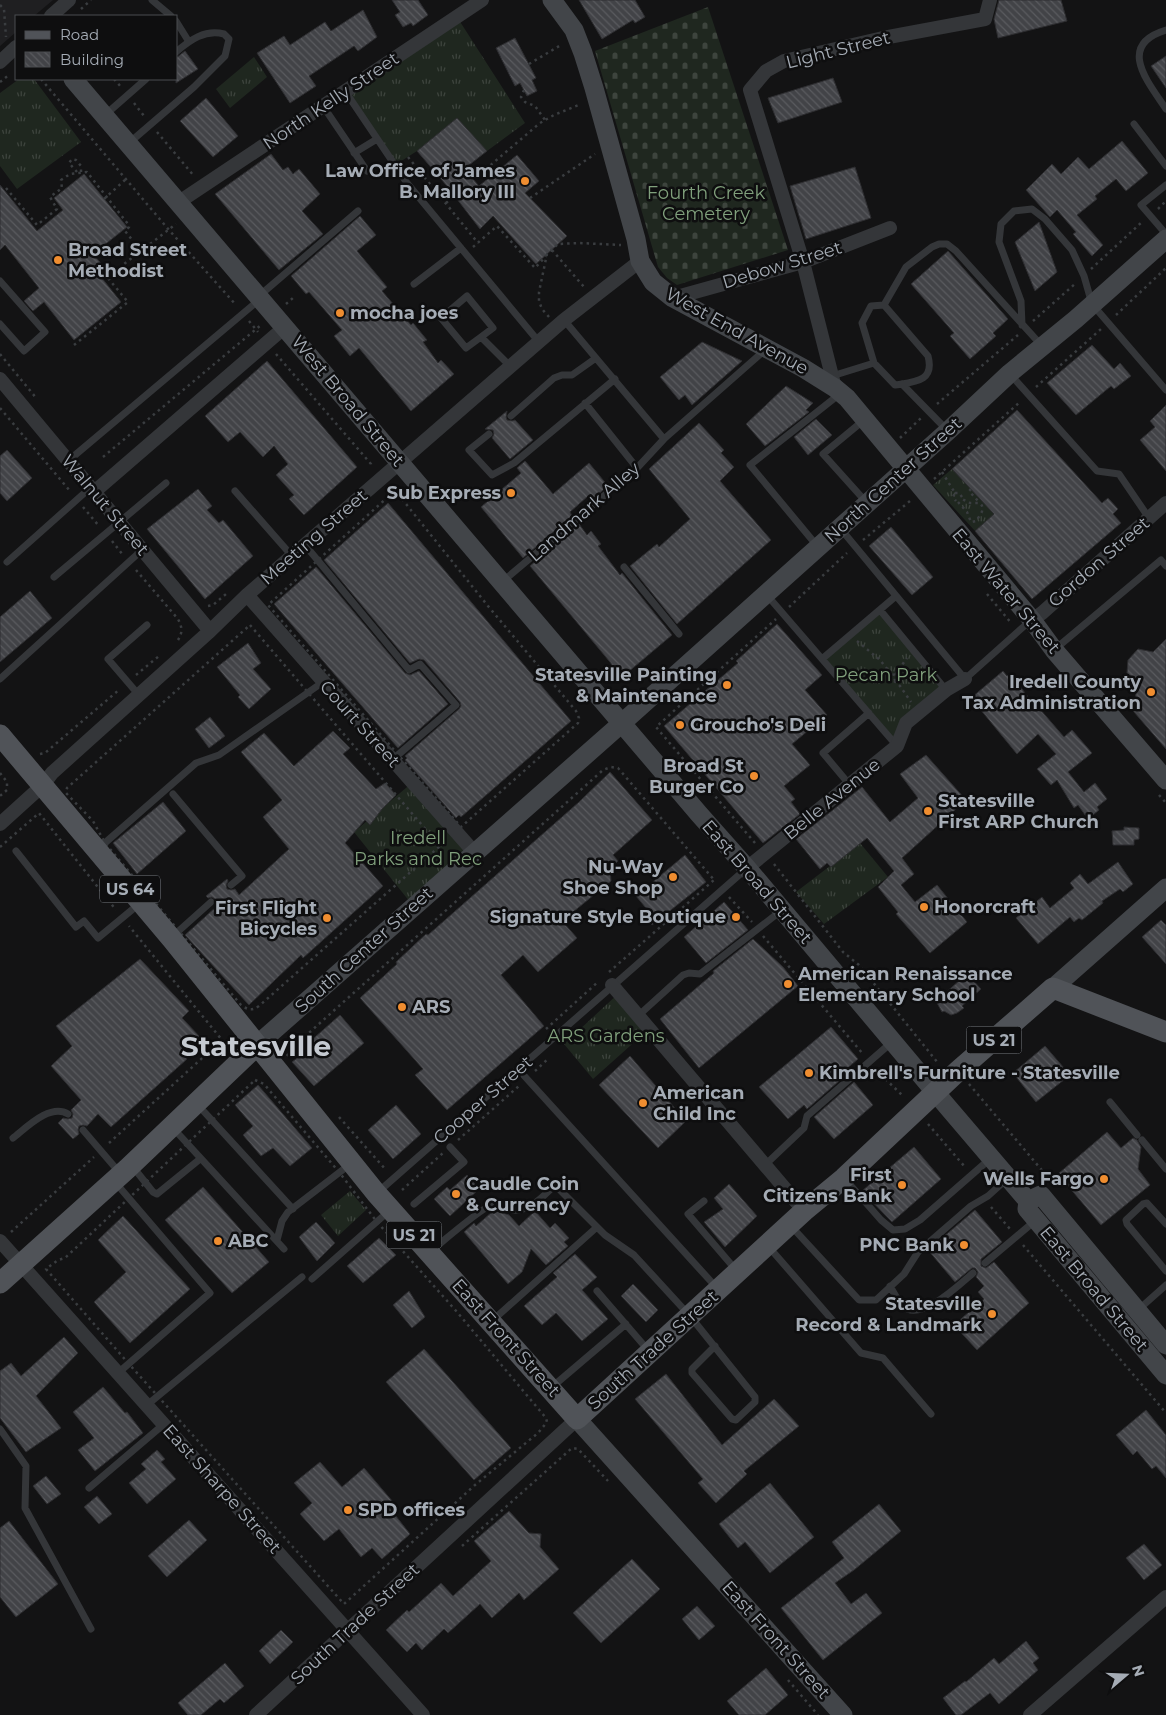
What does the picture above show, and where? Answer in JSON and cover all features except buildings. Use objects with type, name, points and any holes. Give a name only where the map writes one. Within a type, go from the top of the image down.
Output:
[{"type":"main road","name":"West End Avenue","points":[[552,0],[574,30],[583,53],[638,254],[653,282],[673,298],[836,386],[905,470]]},
{"type":"main road","name":"West Broad Street","points":[[74,80],[622,723]]},
{"type":"main road","name":"North Center Street","points":[[622,723],[905,470],[1010,373],[1166,240]]},
{"type":"main road","name":"East Water Street","points":[[905,470],[1032,620],[1054,650],[1166,780]]},
{"type":"main road","name":"South Center Street","points":[[0,1283],[122,1173],[256,1046],[622,723]]},
{"type":"main road","name":"East Broad Street","points":[[622,723],[888,1033],[935,1093],[1009,1178],[1028,1201],[1027,1209],[1166,1375]]},
{"type":"main road","name":"US 64","points":[[0,735],[43,785],[101,846],[141,902],[175,934],[256,1046]]},
{"type":"main road","points":[[1166,888],[1053,988],[1166,1032]]},
{"type":"main road","name":"South Trade Street","points":[[578,1419],[797,1218],[844,1178],[935,1093],[1053,988]]},
{"type":"main road","name":"East Front Street","points":[[256,1046],[345,1167],[376,1193],[384,1216],[430,1252],[843,1715]]},
{"type":"main road","name":"East Broad Street","points":[[1028,1201],[1041,1195],[1166,1345]]},
{"type":"main road","points":[[1122,1323],[1137,1310]]},
{"type":"street","points":[[52,15],[70,0]]},
{"type":"street","name":"North Kelly Street","points":[[184,208],[323,106],[482,0]]},
{"type":"street","name":"Light Street","points":[[836,386],[803,262],[750,90],[766,71],[784,61],[883,38],[985,19],[990,0]]},
{"type":"street","points":[[0,62],[15,48]]},
{"type":"street","name":"Debow Street","points":[[673,298],[803,262],[890,228]]},
{"type":"street","name":"Meeting Street","points":[[0,824],[43,785],[52,773],[247,596],[510,366],[593,298],[638,254]]},
{"type":"street","points":[[92,490],[266,342],[279,320]]},
{"type":"street","name":"Walnut Street","points":[[0,379],[210,631]]},
{"type":"street","name":"Gordon Street","points":[[1032,620],[1166,503]]},
{"type":"street","name":"Court Street","points":[[247,596],[474,852]]},
{"type":"street","points":[[911,719],[946,690],[965,679]]},
{"type":"street","name":"Belle Avenue","points":[[747,868],[898,746],[911,719]]},
{"type":"street","points":[[612,985],[765,1165],[797,1218]]},
{"type":"street","name":"East Sharpe Street","points":[[0,1241],[152,1400],[164,1424],[423,1715]]},
{"type":"street","name":"South Trade Street","points":[[256,1715],[578,1419]]},
{"type":"street","points":[[1030,1715],[1166,1597]]},
{"type":"lane","points":[[152,0],[170,15]]},
{"type":"lane","points":[[178,24],[189,42]]},
{"type":"lane","points":[[1166,30],[1144,41],[1139,51],[1139,63],[1145,77],[1166,109]]},
{"type":"lane","points":[[128,143],[194,87],[226,56],[229,39],[224,34],[213,33],[198,37],[178,50]]},
{"type":"lane","points":[[104,115],[145,80]]},
{"type":"lane","points":[[345,91],[407,183],[539,342]]},
{"type":"lane","points":[[323,106],[366,171]]},
{"type":"lane","points":[[1134,124],[1166,166]]},
{"type":"lane","points":[[354,153],[377,139]]},
{"type":"lane","points":[[1166,185],[1141,205],[1166,234]]},
{"type":"lane","points":[[1022,325],[1021,301],[999,242],[1001,224],[1014,211],[1032,209],[1045,219],[1072,250],[1084,276],[1092,304],[1166,390]]},
{"type":"lane","points":[[68,461],[244,314],[358,211]]},
{"type":"lane","points":[[884,305],[906,267],[932,247],[939,244],[947,244],[956,251],[1042,346]]},
{"type":"lane","points":[[414,284],[463,250]]},
{"type":"lane","points":[[0,281],[45,332],[24,351],[0,324]]},
{"type":"lane","points":[[467,296],[493,328],[481,337],[466,348],[441,318],[467,296]]},
{"type":"lane","points":[[884,305],[928,356],[931,366],[928,375],[918,381],[895,385],[874,362],[862,323],[867,310],[871,306],[884,305]]},
{"type":"lane","points":[[560,324],[596,358],[664,439]]},
{"type":"lane","points":[[481,337],[510,366]]},
{"type":"lane","name":"Landmark Alley","points":[[502,582],[637,468],[664,439],[766,349]]},
{"type":"lane","points":[[511,416],[554,378],[572,375],[596,358]]},
{"type":"lane","points":[[818,548],[750,465],[836,386],[874,362]]},
{"type":"lane","points":[[1010,373],[1097,471],[1119,474],[1149,518]]},
{"type":"lane","points":[[489,434],[469,450],[492,475],[514,463],[614,379]]},
{"type":"lane","points":[[902,384],[948,431]]},
{"type":"lane","points":[[585,403],[637,468]]},
{"type":"lane","points":[[864,420],[823,454],[867,504]]},
{"type":"lane","points":[[54,577],[166,483]]},
{"type":"lane","points":[[7,562],[92,490]]},
{"type":"lane","points":[[235,491],[292,556]]},
{"type":"lane","points":[[839,528],[965,679],[1032,620]]},
{"type":"lane","points":[[305,545],[409,670],[420,664],[456,705],[392,760]]},
{"type":"lane","points":[[0,679],[142,550]]},
{"type":"lane","points":[[1054,650],[1161,560],[1166,566]]},
{"type":"lane","points":[[624,567],[679,634]]},
{"type":"lane","points":[[766,594],[898,746]]},
{"type":"lane","points":[[822,659],[896,596]]},
{"type":"lane","points":[[880,610],[946,690]]},
{"type":"lane","points":[[138,694],[108,659],[147,625]]},
{"type":"lane","points":[[101,846],[196,763],[219,755],[323,682]]},
{"type":"lane","points":[[849,784],[823,753],[869,713]]},
{"type":"lane","points":[[173,794],[242,876],[231,885]]},
{"type":"lane","points":[[16,852],[76,927],[84,921],[98,938],[141,902]]},
{"type":"lane","name":"Cooper Street","points":[[376,1193],[747,868]]},
{"type":"lane","points":[[175,934],[211,902]]},
{"type":"lane","points":[[639,1015],[683,975],[689,973],[700,974],[782,910]]},
{"type":"lane","points":[[765,1165],[804,1128],[807,1116],[869,1062],[888,1033]]},
{"type":"lane","points":[[518,1069],[719,1290]]},
{"type":"lane","points":[[1110,1102],[1166,1169]]},
{"type":"lane","points":[[196,1103],[293,1209]]},
{"type":"lane","points":[[13,1138],[41,1116],[57,1111],[68,1114]]},
{"type":"lane","points":[[171,1127],[284,1249]]},
{"type":"lane","points":[[83,1130],[122,1173],[146,1183],[157,1194],[200,1159]]},
{"type":"lane","points":[[414,1204],[464,1162],[450,1147]]},
{"type":"lane","points":[[844,1178],[881,1220],[893,1230],[905,1229],[920,1220],[970,1174],[991,1158]]},
{"type":"lane","points":[[277,1240],[282,1221],[288,1212],[345,1167]]},
{"type":"lane","points":[[122,1173],[130,1198],[210,1293],[124,1369]]},
{"type":"lane","points":[[797,1218],[859,1300],[876,1300],[904,1274],[918,1252],[971,1206],[988,1196],[1009,1178]]},
{"type":"lane","points":[[430,1252],[489,1206],[513,1210],[524,1209],[555,1184],[605,1235],[634,1256],[690,1316],[715,1346],[755,1396],[755,1402],[736,1420],[732,1419],[692,1373],[692,1369],[715,1346]]},
{"type":"lane","points":[[704,1201],[688,1214],[738,1272]]},
{"type":"lane","points":[[1166,1224],[1147,1203],[1143,1204],[1126,1220],[1127,1224],[1166,1272]]},
{"type":"lane","points":[[312,1279],[384,1216]]},
{"type":"lane","points":[[985,1263],[1036,1220]]},
{"type":"lane","points":[[491,1321],[597,1227]]},
{"type":"lane","points":[[768,1245],[861,1353],[883,1358],[931,1414]]},
{"type":"lane","points":[[890,1286],[904,1307],[914,1310],[937,1303],[973,1273]]},
{"type":"lane","points":[[152,1400],[302,1277]]},
{"type":"lane","points":[[1137,1310],[1166,1285]]},
{"type":"lane","points":[[597,1291],[650,1352]]},
{"type":"lane","points":[[551,1388],[626,1324]]},
{"type":"lane","points":[[89,1488],[164,1424]]},
{"type":"lane","points":[[0,1429],[26,1466],[25,1508],[91,1629]]},
{"type":"path","points":[[0,5],[4,9],[6,38],[15,46]]},
{"type":"path","points":[[529,64],[562,45]]},
{"type":"path","points":[[42,80],[169,230],[244,314],[370,464],[371,470]]},
{"type":"path","points":[[524,90],[522,97],[526,102],[535,106],[545,120]]},
{"type":"path","points":[[446,204],[545,120],[581,104]]},
{"type":"path","points":[[530,198],[596,153]]},
{"type":"path","points":[[408,157],[478,243]]},
{"type":"path","points":[[72,159],[76,160],[80,166],[79,173],[68,163],[72,159]]},
{"type":"path","points":[[6,188],[37,225],[57,209],[50,197],[62,188],[61,180],[70,174],[87,172],[128,224],[129,227],[125,231],[141,251]]},
{"type":"path","points":[[106,198],[126,179]]},
{"type":"path","points":[[74,345],[128,302],[107,277],[169,230],[184,208]]},
{"type":"path","points":[[463,250],[478,243],[497,226],[535,268],[558,244],[580,243],[638,254]]},
{"type":"path","points":[[552,250],[593,298]]},
{"type":"path","points":[[547,254],[538,301],[542,309],[560,324]]},
{"type":"path","points":[[931,482],[1109,323],[1166,268]]},
{"type":"path","points":[[103,458],[256,329],[279,320]]},
{"type":"path","points":[[942,472],[955,493],[959,493],[960,500],[971,522],[976,521],[983,506],[969,491],[971,489]]},
{"type":"path","points":[[955,493],[954,499],[970,503],[980,503]]},
{"type":"path","points":[[268,605],[389,496],[398,494],[488,606]]},
{"type":"path","points":[[909,500],[884,523],[854,546],[656,727],[766,854],[843,952],[859,965],[938,1063]]},
{"type":"path","points":[[213,605],[232,589]]},
{"type":"path","points":[[250,625],[440,846],[254,1010],[249,1010],[241,1005],[175,934],[101,846],[93,821],[66,793],[67,788],[250,625]]},
{"type":"path","points":[[850,635],[880,660],[891,674],[895,675]]},
{"type":"path","points":[[893,681],[909,654]]},
{"type":"path","points":[[891,674],[889,678],[891,681],[900,686],[914,708],[911,719]]},
{"type":"path","points":[[289,1061],[287,1056],[292,1048],[603,770],[611,767],[618,768],[674,835],[758,929],[869,1062],[902,1095]]},
{"type":"path","points":[[0,774],[7,782],[7,790],[0,796]]},
{"type":"path","points":[[0,847],[39,813]]},
{"type":"path","points":[[0,1241],[222,1040]]},
{"type":"path","points":[[254,1080],[264,1084],[345,1167],[457,1312],[546,1418],[547,1422],[538,1433],[476,1485],[344,1604],[124,1369],[46,1269],[58,1260],[65,1258],[254,1080]]},
{"type":"path","points":[[335,1111],[385,1170]]},
{"type":"path","points":[[926,1122],[970,1174]]},
{"type":"path","points":[[402,1190],[473,1127]]},
{"type":"path","points":[[983,1198],[1166,1413]]},
{"type":"path","points":[[461,1548],[572,1448]]},
{"type":"shaded area","points":[[0,0],[53,0],[35,15],[15,15],[15,33],[0,46]]},
{"type":"green space","name":"Fourth Creek Cemetery","points":[[708,7],[788,250],[677,285],[667,278],[658,267],[595,51]]},
{"type":"green space","points":[[457,17],[525,123],[487,151],[457,119],[417,151],[395,165],[345,91]]},
{"type":"green space","points":[[254,57],[267,77],[230,108],[216,89]]},
{"type":"green space","points":[[18,80],[35,80],[81,142],[17,189],[0,166],[0,93]]},
{"type":"green space","points":[[952,469],[994,514],[975,531],[933,485]]},
{"type":"green space","name":"Pecan Park","points":[[880,610],[946,690],[915,715],[897,746],[822,659]]},
{"type":"green space","name":"Iredell Parks and Rec","points":[[413,782],[474,852],[414,907],[354,832]]},
{"type":"green space","points":[[860,843],[888,877],[824,924],[796,892]]},
{"type":"green space","name":"ARS Gardens","points":[[619,993],[649,1029],[593,1079],[564,1044]]},
{"type":"green space","points":[[350,1191],[366,1210],[338,1236],[321,1215]]},
{"type":"place","name":"Law Office of James B. Mallory III","points":[[525,181]]},
{"type":"place","name":"Broad Street Methodist","points":[[58,260]]},
{"type":"place","name":"mocha joes","points":[[340,313]]},
{"type":"place","name":"Sub Express","points":[[511,493]]},
{"type":"place","name":"Statesville Painting & Maintenance","points":[[727,685]]},
{"type":"place","name":"Iredell County Tax Administration","points":[[1151,692]]},
{"type":"place","name":"Groucho's Deli","points":[[680,725]]},
{"type":"place","name":"Broad St Burger Co","points":[[754,776]]},
{"type":"place","name":"Statesville First ARP Church","points":[[928,811]]},
{"type":"place","name":"Nu-Way Shoe Shop","points":[[673,877]]},
{"type":"place","name":"Honorcraft","points":[[924,907]]},
{"type":"place","name":"Signature Style Boutique","points":[[736,917]]},
{"type":"place","name":"First Flight Bicycles","points":[[327,918]]},
{"type":"place","name":"American Renaissance Elementary School","points":[[788,984]]},
{"type":"place","name":"ARS","points":[[402,1007]]},
{"type":"place","name":"Kimbrell's Furniture - Statesville","points":[[809,1073]]},
{"type":"place","name":"American Child Inc","points":[[643,1103]]},
{"type":"place","name":"Wells Fargo","points":[[1104,1179]]},
{"type":"place","name":"First Citizens Bank","points":[[902,1185]]},
{"type":"place","name":"Caudle Coin & Currency","points":[[456,1194]]},
{"type":"place","name":"ABC","points":[[218,1241]]},
{"type":"place","name":"PNC Bank","points":[[964,1245]]},
{"type":"place","name":"Statesville Record & Landmark","points":[[992,1314]]},
{"type":"place","name":"SPD offices","points":[[348,1510]]},
{"type":"district","name":"Statesville","points":[[256,1046]]}]
